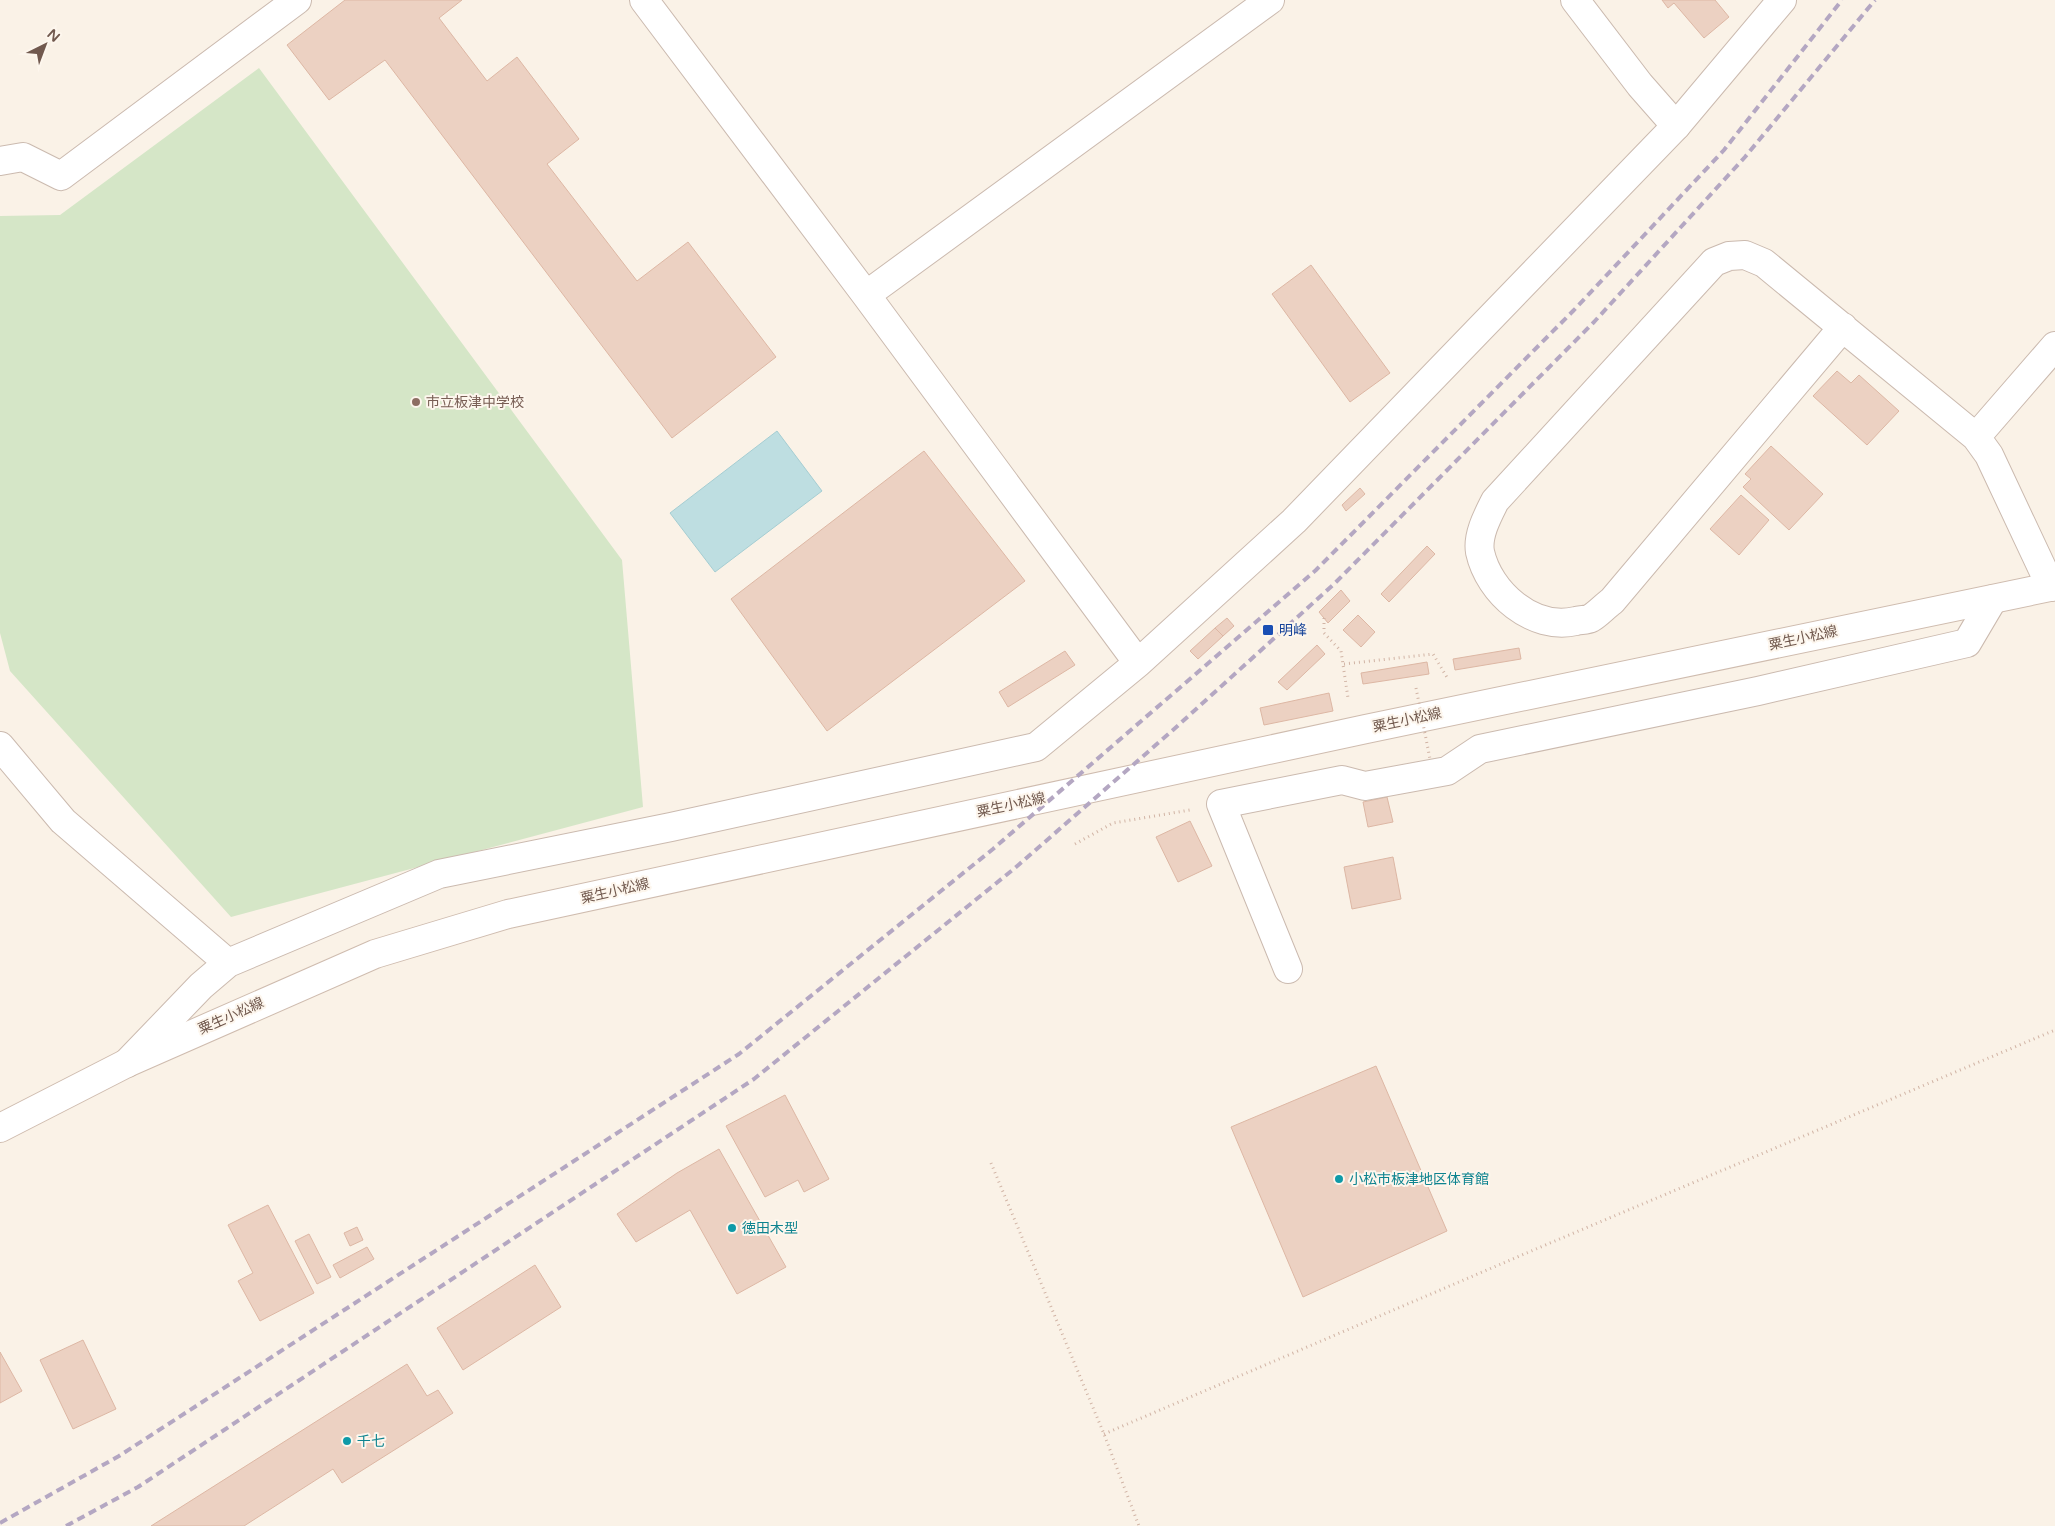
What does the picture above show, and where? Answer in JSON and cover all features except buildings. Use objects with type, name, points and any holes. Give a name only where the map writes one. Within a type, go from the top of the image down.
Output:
[{"type":"street","points":[[0,161],[23,157],[61,176],[297,0]]},
{"type":"street","points":[[644,0],[866,295],[1138,663]]},
{"type":"street","points":[[866,295],[1270,0]]},
{"type":"street","points":[[1575,0],[1640,85],[1676,126]]},
{"type":"street","points":[[127,1063],[201,986],[228,963],[439,874],[671,827],[1036,746],[1138,663],[1294,521],[1676,126],[1782,0]]},
{"type":"street","points":[[1843,327],[1612,601],[1590,618],[1567,623],[1536,619],[1512,604],[1490,580],[1480,550],[1484,524],[1495,501],[1714,262],[1729,256],[1745,255],[1764,263],[1843,327],[1976,437],[1989,455],[2053,587]]},
{"type":"street","points":[[1976,437],[2055,346]]},
{"type":"street","name":"粟生小松線","points":[[0,1128],[127,1063],[375,954],[508,914],[1346,733],[2053,587]]},
{"type":"street","points":[[1288,969],[1221,804],[1342,780],[1365,786],[1447,771],[1480,749],[1758,691],[1967,644],[1993,599]]},
{"type":"street","points":[[0,746],[63,821],[228,963]]},
{"type":"path","points":[[1324,618],[1324,633],[1341,651],[1348,698]]},
{"type":"path","points":[[1416,688],[1430,758]]},
{"type":"path","points":[[1075,844],[1113,823],[1221,804]]},
{"type":"path","points":[[1104,1434],[2055,1030]]},
{"type":"path","points":[[990,1163],[1104,1434],[1139,1526]]},
{"type":"green space","points":[[259,68],[622,560],[643,807],[231,917],[10,671],[0,633],[0,216],[60,215]]},
{"type":"water","points":[[777,431],[822,491],[715,572],[670,513]]},
{"type":"railway","points":[[0,1523],[119,1456],[739,1054],[993,849],[1316,570],[1574,310],[1724,150],[1842,0]]},
{"type":"railway","points":[[66,1526],[138,1487],[754,1079],[1015,868],[1173,730],[1334,584],[1594,322],[1745,157],[1875,0]]},
{"type":"place","name":"市立板津中学校","points":[[416,402]]},
{"type":"place","name":"明峰","points":[[1268,630]]},
{"type":"place","name":"小松市板津地区体育館","points":[[1339,1179]]},
{"type":"place","name":"徳田木型","points":[[732,1228]]},
{"type":"place","name":"千七","points":[[347,1441]]}]
